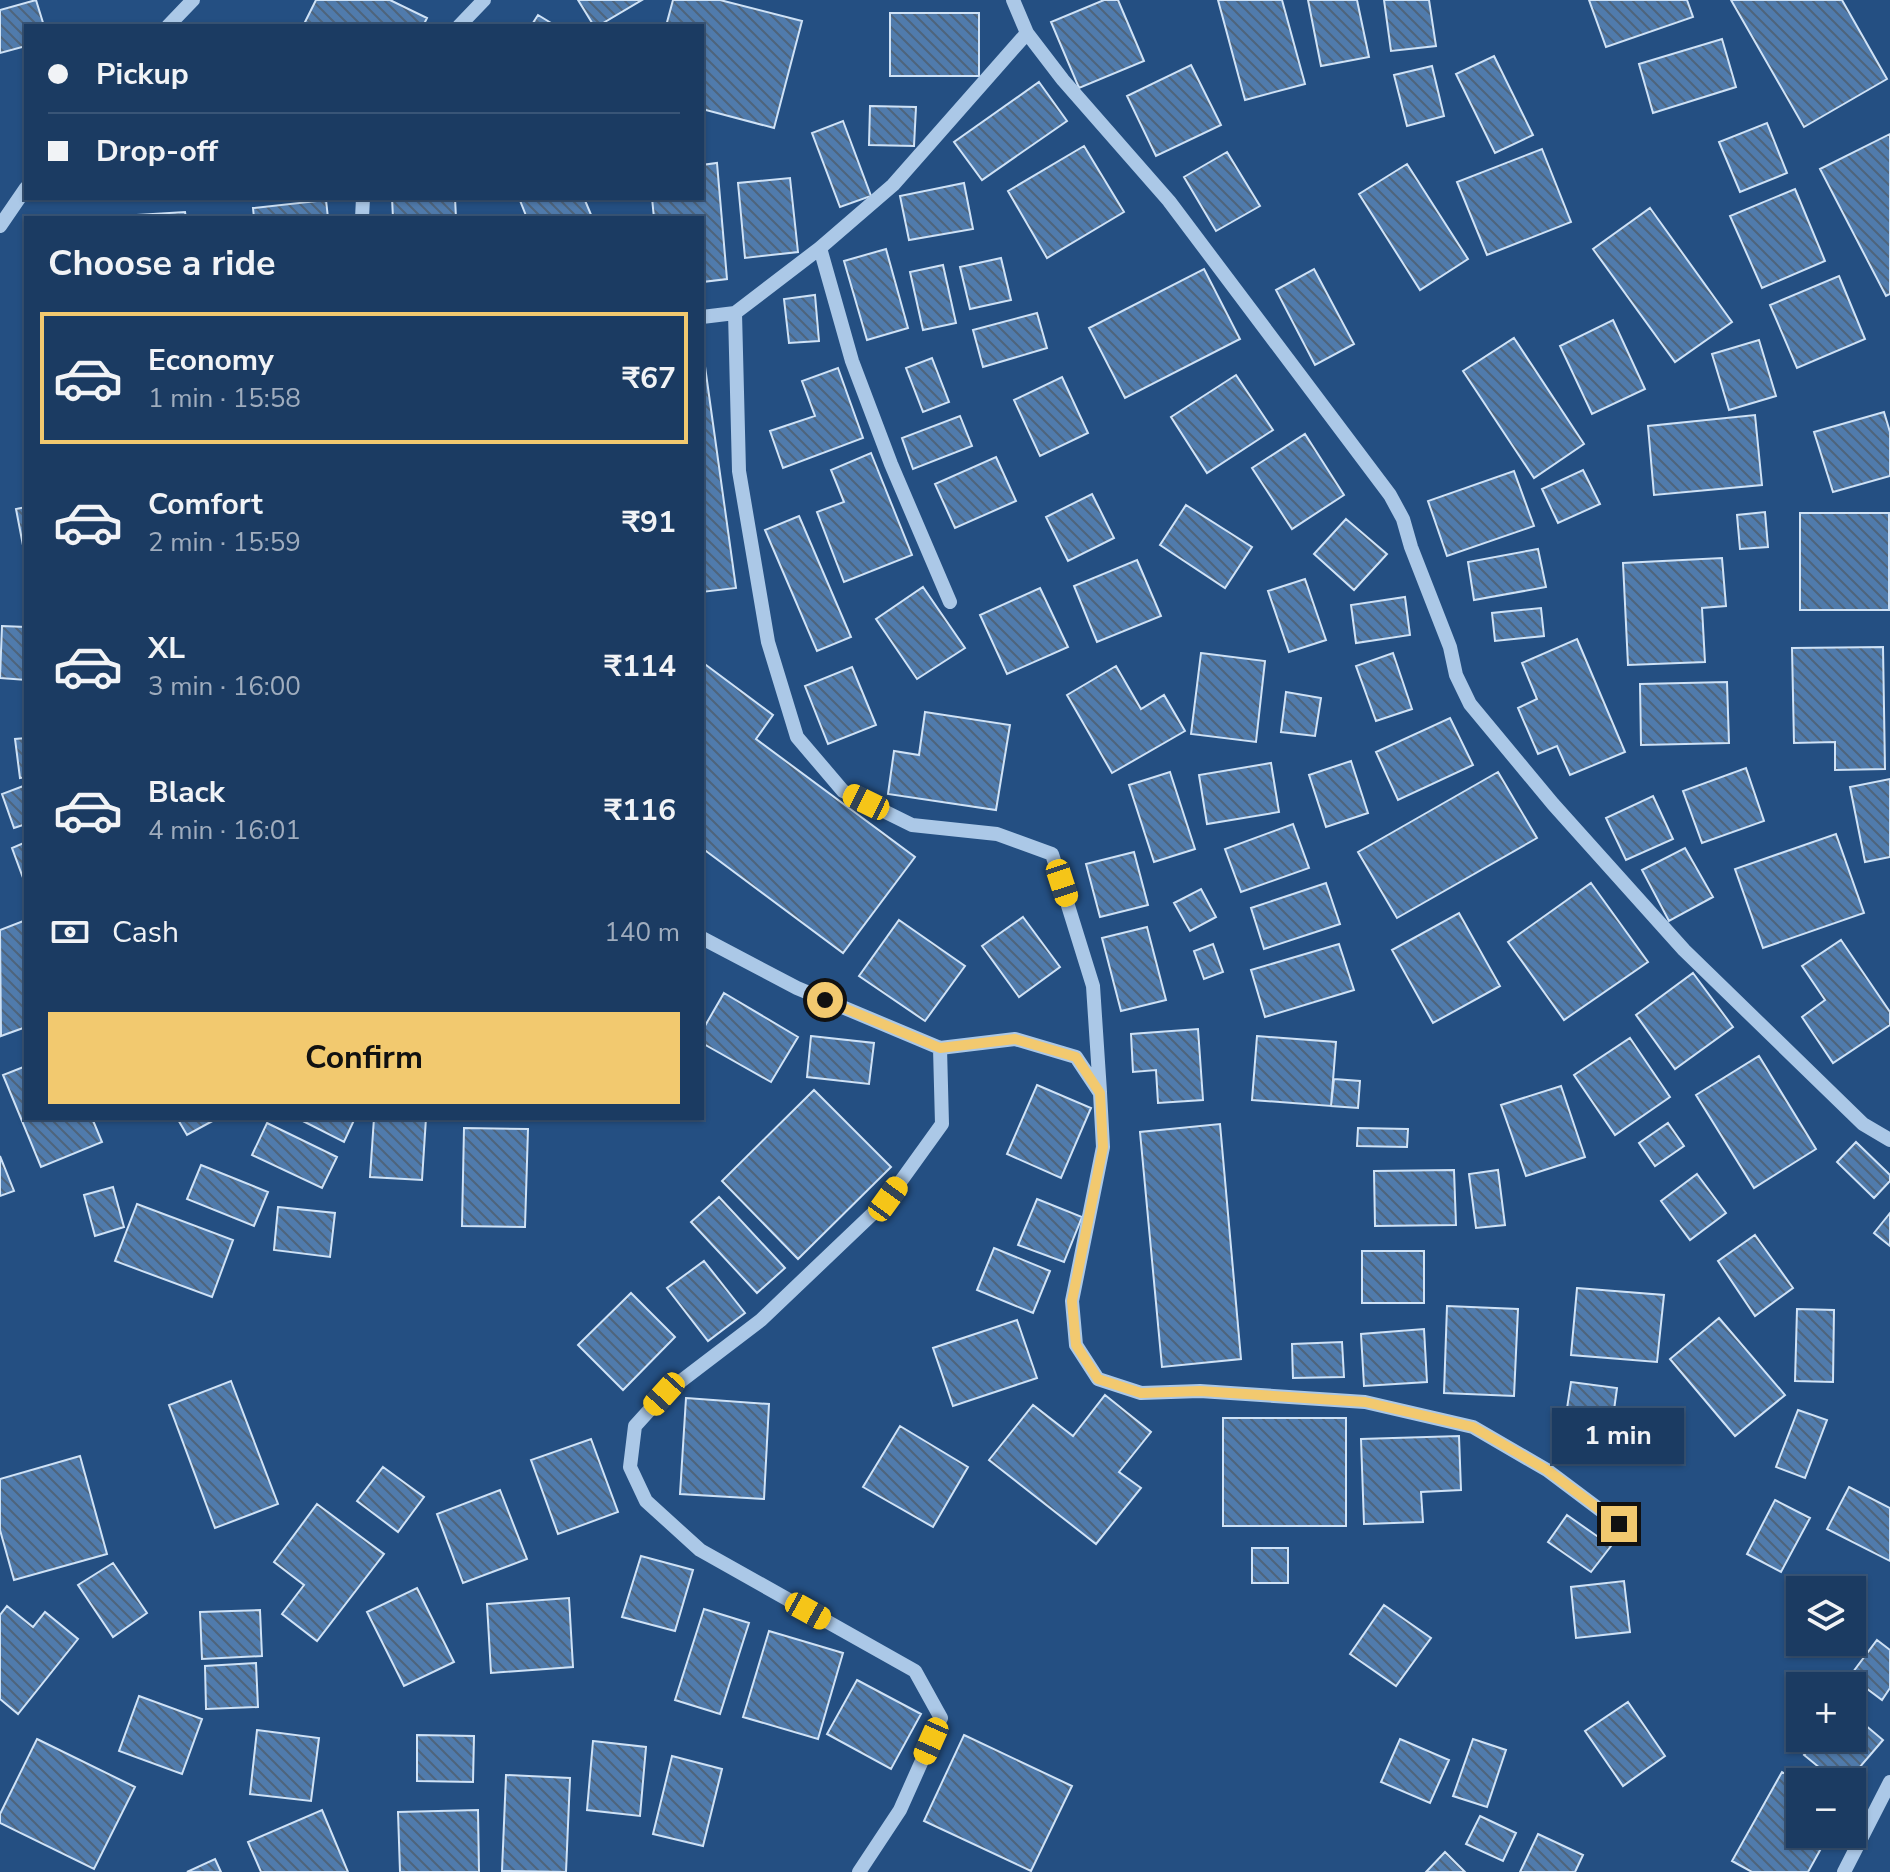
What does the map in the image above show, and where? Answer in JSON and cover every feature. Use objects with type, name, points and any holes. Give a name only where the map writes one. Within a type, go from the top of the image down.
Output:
[{"type":"street","points":[[170,24],[193,0]]},
{"type":"street","points":[[461,24],[484,0]]},
{"type":"street","points":[[1013,0],[1027,33],[1063,80],[1169,201],[1390,495],[1403,519],[1450,647],[1456,675],[1470,704],[1553,804],[1684,950],[1863,1124],[1890,1140]]},
{"type":"street","points":[[704,317],[735,313],[820,248],[893,185],[1027,33]]},
{"type":"street","points":[[0,226],[24,191]]},
{"type":"street","points":[[820,248],[852,361],[891,464],[950,602]]},
{"type":"street","points":[[735,313],[739,471],[768,642],[797,737],[843,791],[912,825],[997,834],[1052,854],[1093,986],[1103,1147],[1072,1301],[1076,1345],[1098,1379],[1141,1393],[1200,1391],[1365,1402],[1473,1427],[1547,1470],[1619,1524]]},
{"type":"street","points":[[704,939],[797,988],[940,1048],[1015,1039],[1076,1057],[1100,1093]]},
{"type":"street","points":[[859,1872],[900,1810],[941,1718],[922,1683],[915,1671],[700,1550],[646,1501],[630,1467],[635,1426],[664,1394],[761,1320],[888,1199],[942,1124],[940,1048]]},
{"type":"street","points":[[1844,1872],[1890,1782]]},
{"type":"building","points":[[36,0],[43,24],[24,24],[24,47],[0,53],[0,10]]},
{"type":"building","points":[[316,0],[390,0],[427,18],[424,24],[304,24]]},
{"type":"building","points":[[578,0],[642,0],[601,24],[593,24]]},
{"type":"building","points":[[673,0],[720,0],[802,21],[774,128],[704,110],[704,24],[667,24]]},
{"type":"building","points":[[1104,0],[1118,0],[1144,61],[1079,88],[1051,22]]},
{"type":"building","points":[[1218,0],[1282,0],[1305,84],[1245,100]]},
{"type":"building","points":[[1308,0],[1357,0],[1369,57],[1321,66]]},
{"type":"building","points":[[1384,0],[1429,0],[1436,46],[1391,51]]},
{"type":"building","points":[[1589,0],[1687,0],[1693,17],[1606,47]]},
{"type":"building","points":[[1731,0],[1842,0],[1887,79],[1804,127]]},
{"type":"building","points":[[890,13],[979,13],[979,76],[890,76]]},
{"type":"building","points":[[538,15],[553,24],[532,24]]},
{"type":"building","points":[[1722,39],[1736,87],[1653,113],[1639,64]]},
{"type":"building","points":[[1494,56],[1533,135],[1495,153],[1456,74]]},
{"type":"building","points":[[1191,65],[1221,125],[1156,156],[1127,96]]},
{"type":"building","points":[[1432,66],[1444,116],[1407,126],[1394,75]]},
{"type":"building","points":[[1039,82],[1067,121],[982,180],[954,142]]},
{"type":"building","points":[[870,106],[916,107],[914,146],[869,145]]},
{"type":"building","points":[[843,121],[871,196],[840,207],[812,133]]},
{"type":"building","points":[[1767,123],[1787,173],[1740,192],[1719,142]]},
{"type":"building","points":[[1890,134],[1890,294],[1886,296],[1820,169]]},
{"type":"building","points":[[1084,146],[1124,212],[1047,258],[1008,191]]},
{"type":"building","points":[[1542,149],[1571,222],[1487,255],[1457,182]]},
{"type":"building","points":[[1227,152],[1260,206],[1216,231],[1184,177]]},
{"type":"building","points":[[717,163],[727,279],[704,282],[704,216],[654,216],[652,200],[704,200],[704,165]]},
{"type":"building","points":[[1407,164],[1468,259],[1420,290],[1359,194]]},
{"type":"building","points":[[790,178],[798,252],[745,258],[738,183]]},
{"type":"building","points":[[964,183],[973,229],[909,240],[900,196]]},
{"type":"building","points":[[1795,189],[1825,261],[1762,288],[1730,216]]},
{"type":"building","points":[[326,200],[328,216],[254,216],[253,208]]},
{"type":"building","points":[[392,200],[455,200],[456,216],[393,216]]},
{"type":"building","points":[[520,200],[585,200],[592,216],[526,216]]},
{"type":"building","points":[[1650,208],[1732,322],[1675,362],[1593,249]]},
{"type":"building","points":[[185,212],[186,216],[121,216]]},
{"type":"building","points":[[886,249],[908,328],[867,340],[844,261]]},
{"type":"building","points":[[1001,258],[1011,300],[970,309],[960,267]]},
{"type":"building","points":[[943,265],[956,323],[923,330],[910,272]]},
{"type":"building","points":[[1204,269],[1240,339],[1125,398],[1089,328]]},
{"type":"building","points":[[1314,269],[1354,344],[1315,365],[1276,290]]},
{"type":"building","points":[[1839,276],[1865,339],[1797,368],[1770,305]]},
{"type":"building","points":[[815,295],[819,341],[789,343],[784,299]]},
{"type":"building","points":[[1037,313],[1047,348],[983,367],[973,330]]},
{"type":"building","points":[[1613,320],[1645,389],[1592,414],[1560,346]]},
{"type":"building","points":[[1514,338],[1584,444],[1534,478],[1463,371]]},
{"type":"building","points":[[1759,340],[1776,396],[1729,410],[1712,354]]},
{"type":"building","points":[[932,358],[949,402],[923,412],[906,368]]},
{"type":"building","points":[[704,359],[736,588],[704,592]]},
{"type":"building","points":[[838,368],[863,438],[783,468],[770,431],[815,416],[802,381]]},
{"type":"building","points":[[1236,375],[1273,430],[1207,473],[1171,417]]},
{"type":"building","points":[[1062,377],[1088,433],[1040,456],[1014,400]]},
{"type":"building","points":[[1884,412],[1890,432],[1890,476],[1833,492],[1814,432]]},
{"type":"building","points":[[1755,415],[1762,485],[1654,495],[1648,426]]},
{"type":"building","points":[[960,416],[972,446],[913,469],[902,438]]},
{"type":"building","points":[[1305,434],[1344,495],[1292,529],[1252,468]]},
{"type":"building","points":[[871,453],[912,555],[844,582],[817,512],[844,502],[831,470]]},
{"type":"building","points":[[996,457],[1016,501],[955,528],[935,484]]},
{"type":"building","points":[[1583,470],[1600,504],[1558,523],[1542,489]]},
{"type":"building","points":[[1514,471],[1534,526],[1447,556],[1428,501]]},
{"type":"building","points":[[1092,494],[1114,538],[1068,561],[1046,517]]},
{"type":"building","points":[[1186,505],[1252,547],[1225,588],[1160,545]]},
{"type":"building","points":[[24,507],[24,551],[16,509]]},
{"type":"building","points":[[1765,512],[1768,547],[1740,549],[1737,515]]},
{"type":"building","points":[[1800,513],[1889,513],[1889,610],[1800,610]]},
{"type":"building","points":[[799,516],[851,637],[817,651],[765,530]]},
{"type":"building","points":[[1346,519],[1387,554],[1354,590],[1314,554]]},
{"type":"building","points":[[1538,549],[1546,587],[1474,600],[1468,562]]},
{"type":"building","points":[[1722,558],[1726,606],[1702,608],[1705,662],[1628,665],[1623,563]]},
{"type":"building","points":[[1137,560],[1161,616],[1097,642],[1074,586]]},
{"type":"building","points":[[1305,579],[1326,640],[1289,652],[1268,591]]},
{"type":"building","points":[[923,587],[965,648],[917,679],[876,619]]},
{"type":"building","points":[[1040,588],[1068,647],[1007,674],[980,615]]},
{"type":"building","points":[[1405,597],[1410,635],[1356,643],[1351,605]]},
{"type":"building","points":[[1541,608],[1544,636],[1495,641],[1492,613]]},
{"type":"building","points":[[2,626],[24,627],[24,680],[0,678]]},
{"type":"building","points":[[1577,639],[1625,752],[1570,775],[1557,746],[1538,754],[1518,708],[1537,699],[1522,663]]},
{"type":"building","points":[[1883,647],[1885,769],[1835,770],[1835,742],[1794,743],[1792,648]]},
{"type":"building","points":[[1201,653],[1265,661],[1256,742],[1191,734]]},
{"type":"building","points":[[1393,653],[1412,709],[1376,721],[1356,666]]},
{"type":"building","points":[[704,663],[773,715],[756,739],[915,857],[843,953],[704,849]]},
{"type":"building","points":[[1116,666],[1141,709],[1164,695],[1185,731],[1112,773],[1067,695]]},
{"type":"building","points":[[852,667],[876,725],[828,744],[805,686]]},
{"type":"building","points":[[1727,682],[1729,743],[1641,745],[1640,684]]},
{"type":"building","points":[[1286,692],[1321,698],[1315,736],[1281,732]]},
{"type":"building","points":[[925,712],[1010,725],[996,810],[888,794],[894,751],[919,755]]},
{"type":"building","points":[[1450,718],[1473,765],[1398,800],[1376,752]]},
{"type":"building","points":[[24,738],[24,777],[20,778],[15,739]]},
{"type":"building","points":[[1351,761],[1368,813],[1326,827],[1309,775]]},
{"type":"building","points":[[1271,763],[1279,812],[1207,824],[1199,775]]},
{"type":"building","points":[[1746,768],[1764,821],[1702,843],[1683,791]]},
{"type":"building","points":[[1170,772],[1195,849],[1154,862],[1129,785]]},
{"type":"building","points":[[1498,772],[1537,838],[1397,918],[1358,852]]},
{"type":"building","points":[[1890,779],[1890,857],[1865,862],[1850,787]]},
{"type":"building","points":[[24,786],[24,825],[14,828],[2,794]]},
{"type":"building","points":[[1653,796],[1673,839],[1626,860],[1606,818]]},
{"type":"building","points":[[1293,824],[1309,868],[1241,892],[1225,849]]},
{"type":"building","points":[[1836,834],[1864,913],[1763,948],[1735,869]]},
{"type":"building","points":[[24,843],[24,881],[12,848]]},
{"type":"building","points":[[1685,848],[1713,897],[1669,921],[1642,870]]},
{"type":"building","points":[[1134,852],[1148,905],[1100,917],[1086,864]]},
{"type":"building","points":[[1326,883],[1340,924],[1264,949],[1251,908]]},
{"type":"building","points":[[1591,883],[1648,962],[1564,1020],[1508,942]]},
{"type":"building","points":[[1201,889],[1216,917],[1190,931],[1174,903]]},
{"type":"building","points":[[1459,913],[1500,986],[1433,1023],[1392,950]]},
{"type":"building","points":[[1023,917],[1060,967],[1019,997],[982,946]]},
{"type":"building","points":[[899,920],[965,966],[925,1021],[859,976]]},
{"type":"building","points":[[24,921],[24,1028],[1,1036],[0,930]]},
{"type":"building","points":[[1147,927],[1166,1000],[1121,1011],[1102,938]]},
{"type":"building","points":[[1841,940],[1890,1012],[1890,1025],[1833,1063],[1802,1017],[1825,1000],[1802,966]]},
{"type":"building","points":[[1213,944],[1223,972],[1204,979],[1194,951]]},
{"type":"building","points":[[1339,944],[1354,990],[1265,1017],[1251,970]]},
{"type":"building","points":[[1693,973],[1733,1027],[1675,1069],[1636,1015]]},
{"type":"building","points":[[724,993],[798,1037],[771,1082],[704,1044],[704,1028]]},
{"type":"building","points":[[1198,1029],[1203,1100],[1158,1103],[1156,1070],[1133,1072],[1131,1034]]},
{"type":"building","points":[[811,1036],[874,1043],[869,1084],[807,1077]]},
{"type":"building","points":[[1257,1036],[1336,1042],[1331,1106],[1252,1100]]},
{"type":"building","points":[[1630,1038],[1670,1097],[1615,1135],[1574,1075]]},
{"type":"building","points":[[1759,1056],[1816,1149],[1754,1188],[1696,1095]]},
{"type":"building","points":[[24,1067],[24,1120],[93,1120],[102,1142],[41,1167],[3,1075]]},
{"type":"building","points":[[1334,1079],[1360,1081],[1358,1108],[1331,1106]]},
{"type":"building","points":[[1037,1085],[1091,1108],[1061,1178],[1007,1154]]},
{"type":"building","points":[[1561,1086],[1585,1157],[1526,1176],[1501,1105]]},
{"type":"building","points":[[814,1090],[891,1167],[798,1259],[722,1181]]},
{"type":"building","points":[[178,1120],[214,1120],[187,1135]]},
{"type":"building","points":[[301,1120],[354,1120],[344,1142]]},
{"type":"building","points":[[374,1120],[426,1120],[422,1180],[370,1177]]},
{"type":"building","points":[[267,1123],[337,1157],[322,1188],[252,1155]]},
{"type":"building","points":[[1668,1123],[1684,1146],[1655,1166],[1639,1143]]},
{"type":"building","points":[[1220,1124],[1241,1359],[1162,1367],[1140,1132]]},
{"type":"building","points":[[464,1128],[528,1129],[525,1227],[462,1226]]},
{"type":"building","points":[[1358,1128],[1408,1129],[1407,1147],[1357,1146]]},
{"type":"building","points":[[1856,1142],[1890,1175],[1890,1181],[1874,1198],[1837,1162]]},
{"type":"building","points":[[0,1156],[14,1191],[0,1196]]},
{"type":"building","points":[[201,1165],[268,1192],[254,1226],[187,1199]]},
{"type":"building","points":[[1454,1170],[1456,1225],[1375,1226],[1374,1171]]},
{"type":"building","points":[[1498,1170],[1505,1225],[1476,1228],[1469,1174]]},
{"type":"building","points":[[1697,1174],[1726,1213],[1690,1240],[1661,1201]]},
{"type":"building","points":[[113,1187],[124,1227],[95,1236],[84,1195]]},
{"type":"building","points":[[719,1197],[785,1268],[757,1293],[691,1222]]},
{"type":"building","points":[[1037,1199],[1082,1217],[1064,1262],[1018,1245]]},
{"type":"building","points":[[137,1204],[233,1240],[212,1297],[115,1261]]},
{"type":"building","points":[[278,1207],[335,1213],[330,1257],[274,1250]]},
{"type":"building","points":[[1890,1213],[1890,1246],[1874,1233]]},
{"type":"building","points":[[1755,1235],[1793,1288],[1755,1316],[1718,1261]]},
{"type":"building","points":[[994,1248],[1050,1271],[1033,1313],[977,1290]]},
{"type":"building","points":[[1362,1251],[1424,1251],[1424,1303],[1362,1303]]},
{"type":"building","points":[[704,1261],[745,1313],[708,1341],[667,1288]]},
{"type":"building","points":[[1577,1288],[1664,1295],[1657,1362],[1571,1355]]},
{"type":"building","points":[[631,1293],[675,1337],[623,1390],[578,1345]]},
{"type":"building","points":[[1447,1306],[1518,1309],[1514,1396],[1444,1393]]},
{"type":"building","points":[[1797,1309],[1834,1310],[1833,1382],[1795,1381]]},
{"type":"building","points":[[1719,1318],[1785,1395],[1735,1436],[1670,1359]]},
{"type":"building","points":[[1017,1320],[1037,1378],[953,1406],[933,1348]]},
{"type":"building","points":[[1424,1329],[1427,1382],[1364,1386],[1361,1334]]},
{"type":"building","points":[[1342,1342],[1344,1377],[1293,1378],[1292,1344]]},
{"type":"building","points":[[231,1381],[278,1504],[215,1528],[169,1405]]},
{"type":"building","points":[[1571,1382],[1617,1388],[1608,1454],[1561,1448]]},
{"type":"building","points":[[1105,1395],[1151,1432],[1119,1472],[1141,1488],[1096,1544],[989,1460],[1033,1405],[1073,1436]]},
{"type":"building","points":[[686,1398],[769,1404],[764,1499],[680,1494]]},
{"type":"building","points":[[1798,1410],[1827,1420],[1805,1478],[1776,1467]]},
{"type":"building","points":[[1223,1418],[1346,1418],[1346,1526],[1223,1526]]},
{"type":"building","points":[[900,1426],[968,1467],[933,1527],[863,1487]]},
{"type":"building","points":[[1459,1436],[1461,1490],[1421,1492],[1423,1522],[1364,1524],[1361,1439]]},
{"type":"building","points":[[591,1439],[618,1512],[558,1534],[531,1460]]},
{"type":"building","points":[[80,1456],[107,1554],[14,1580],[0,1530],[0,1479]]},
{"type":"building","points":[[383,1467],[424,1497],[398,1532],[357,1501]]},
{"type":"building","points":[[1849,1487],[1890,1508],[1890,1561],[1827,1529]]},
{"type":"building","points":[[500,1490],[527,1559],[463,1583],[437,1514]]},
{"type":"building","points":[[1775,1500],[1810,1518],[1781,1572],[1747,1554]]},
{"type":"building","points":[[317,1504],[384,1554],[317,1641],[282,1614],[304,1585],[274,1562]]},
{"type":"building","points":[[1567,1515],[1611,1546],[1591,1572],[1548,1542]]},
{"type":"building","points":[[1252,1548],[1288,1548],[1288,1583],[1252,1583]]},
{"type":"building","points":[[641,1556],[693,1570],[675,1631],[622,1617]]},
{"type":"building","points":[[113,1563],[147,1613],[113,1637],[78,1585]]},
{"type":"building","points":[[1624,1581],[1630,1632],[1576,1638],[1571,1587]]},
{"type":"building","points":[[417,1588],[454,1662],[404,1686],[367,1612]]},
{"type":"building","points":[[569,1598],[573,1667],[491,1673],[487,1604]]},
{"type":"building","points":[[1384,1605],[1431,1638],[1396,1686],[1350,1654]]},
{"type":"building","points":[[7,1606],[33,1627],[45,1612],[78,1639],[18,1714],[0,1699],[0,1615]]},
{"type":"building","points":[[704,1609],[749,1623],[720,1714],[675,1700]]},
{"type":"building","points":[[260,1610],[262,1656],[202,1659],[200,1612]]},
{"type":"building","points":[[769,1631],[843,1653],[818,1739],[743,1717]]},
{"type":"building","points":[[1877,1640],[1890,1650],[1890,1688],[1882,1700],[1866,1688],[1866,1672],[1853,1672]]},
{"type":"building","points":[[256,1663],[258,1707],[206,1709],[205,1666]]},
{"type":"building","points":[[857,1680],[921,1714],[891,1769],[827,1734]]},
{"type":"building","points":[[139,1696],[202,1719],[182,1774],[119,1751]]},
{"type":"building","points":[[1628,1702],[1665,1756],[1623,1786],[1585,1731]]},
{"type":"building","points":[[1866,1726],[1883,1740],[1859,1768],[1820,1768],[1804,1755],[1807,1752],[1866,1752]]},
{"type":"building","points":[[257,1730],[319,1738],[311,1801],[250,1794]]},
{"type":"building","points":[[417,1735],[474,1736],[473,1782],[417,1781]]},
{"type":"building","points":[[964,1735],[1072,1786],[1031,1871],[924,1821]]},
{"type":"building","points":[[37,1739],[135,1787],[94,1869],[0,1823],[0,1814]]},
{"type":"building","points":[[1400,1739],[1449,1760],[1430,1803],[1381,1782]]},
{"type":"building","points":[[1473,1739],[1506,1750],[1487,1807],[1453,1796]]},
{"type":"building","points":[[593,1741],[646,1747],[640,1816],[587,1810]]},
{"type":"building","points":[[672,1756],[722,1769],[703,1846],[653,1834]]},
{"type":"building","points":[[1782,1772],[1786,1774],[1786,1848],[1821,1848],[1808,1872],[1752,1872],[1732,1861]]},
{"type":"building","points":[[506,1775],[570,1778],[566,1872],[502,1871]]},
{"type":"building","points":[[322,1810],[348,1872],[261,1872],[248,1842]]},
{"type":"building","points":[[478,1810],[479,1872],[400,1872],[398,1812]]},
{"type":"building","points":[[1480,1816],[1516,1833],[1503,1861],[1466,1844]]},
{"type":"building","points":[[1538,1834],[1583,1855],[1575,1872],[1520,1872]]},
{"type":"building","points":[[1445,1852],[1465,1872],[1426,1872]]},
{"type":"building","points":[[215,1859],[221,1872],[187,1872]]},
{"type":"route","points":[[825,1000],[940,1048],[1015,1039],[1076,1057],[1100,1093],[1103,1147],[1072,1301],[1076,1345],[1098,1379],[1141,1393],[1200,1391],[1365,1402],[1473,1427],[1547,1470],[1619,1524]]}]
